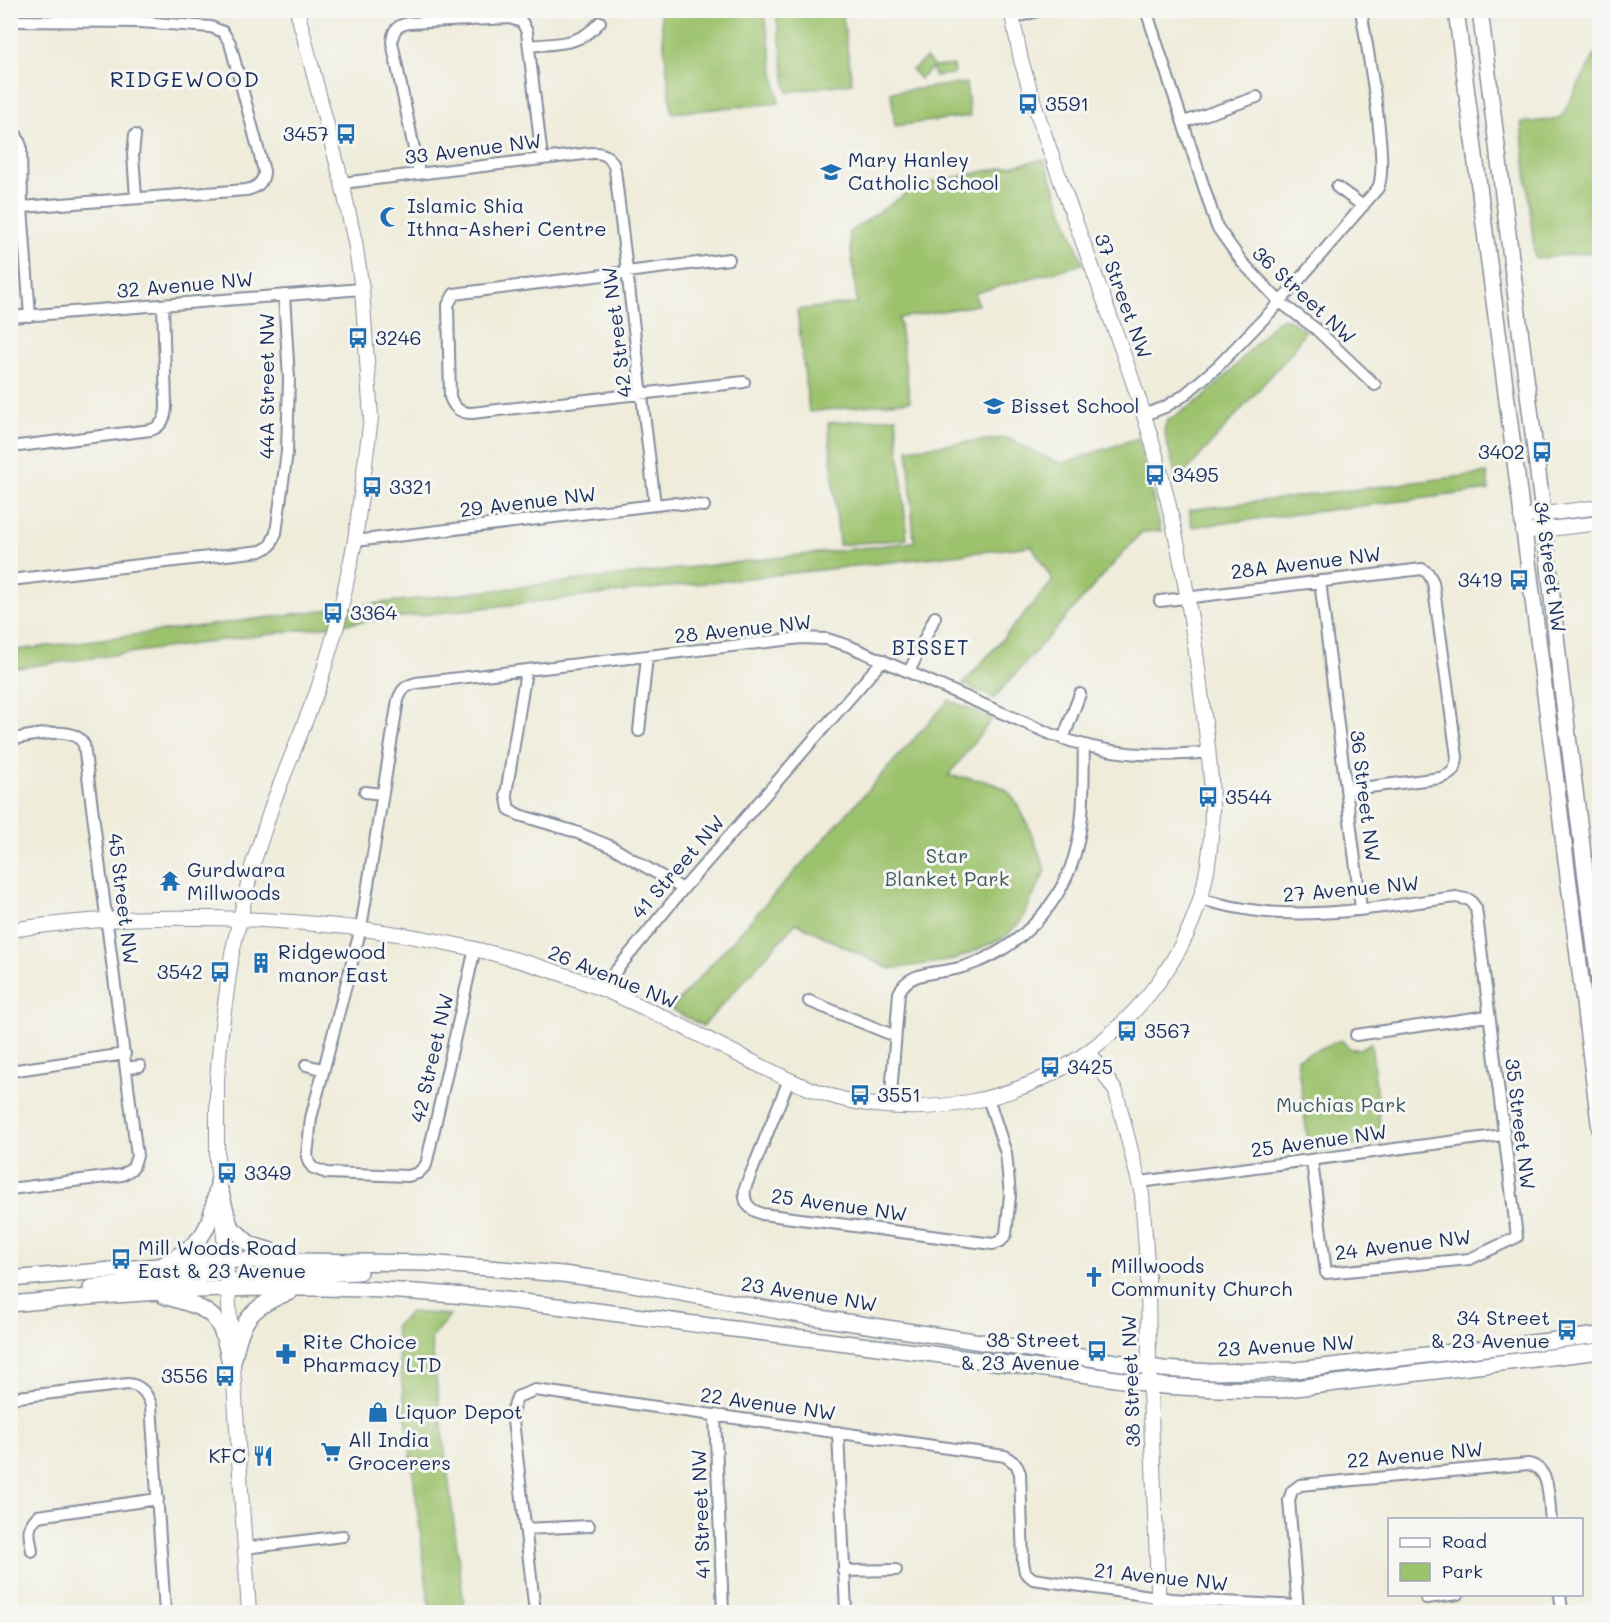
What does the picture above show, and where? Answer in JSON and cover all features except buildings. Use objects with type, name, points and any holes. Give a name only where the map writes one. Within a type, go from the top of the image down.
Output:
[{"type":"main road","name":"34 Street NW","points":[[1456,10],[1599,1130]]},
{"type":"main road","name":"34 Street NW","points":[[1479,10],[1544,521],[1560,673],[1599,987]]},
{"type":"main road","points":[[218,1182],[230,1226],[251,1245],[312,1262]]},
{"type":"main road","points":[[152,1267],[164,1264],[194,1246],[205,1233],[212,1216],[218,1182]]},
{"type":"main road","points":[[30,1302],[95,1288],[202,1275],[211,1272],[225,1260]]},
{"type":"main road","name":"23 Avenue NW","points":[[10,1279],[225,1260],[427,1263],[562,1274],[622,1282],[806,1316],[1149,1366],[1212,1372],[1296,1370],[1599,1335]]},
{"type":"main road","points":[[227,1288],[245,1277],[362,1272],[427,1263]]},
{"type":"main road","name":"23 Avenue NW","points":[[10,1304],[227,1288],[404,1291],[504,1299],[1150,1384],[1217,1389],[1279,1390],[1599,1351]]},
{"type":"main road","points":[[232,1370],[239,1337],[247,1320],[268,1300],[301,1288]]},
{"type":"main road","points":[[155,1293],[194,1306],[213,1317],[220,1328],[232,1370]]},
{"type":"street","points":[[249,1612],[218,1182],[216,1112],[219,1056],[227,982],[252,867],[270,812],[318,690],[338,622],[355,541],[371,418],[362,289],[355,242],[297,10]]},
{"type":"street","points":[[1012,14],[1041,10]]},
{"type":"street","name":"36 Street NW","points":[[1146,10],[1217,227],[1242,262],[1280,302],[1316,329],[1374,385]]},
{"type":"street","points":[[1144,415],[1165,407],[1199,383],[1280,302],[1378,188],[1381,181],[1382,156],[1361,10]]},
{"type":"street","name":"37 Street NW","points":[[1012,14],[1022,60],[1041,126],[1144,415],[1171,517],[1188,598],[1212,777],[1213,818],[1208,862],[1200,899],[1178,950],[1152,990]]},
{"type":"street","points":[[420,173],[392,48],[394,30],[401,24],[409,22],[510,18],[522,22],[527,32],[542,158]]},
{"type":"street","points":[[10,21],[140,22],[215,28],[223,32],[230,43],[264,176],[256,187],[246,190],[22,207]]},
{"type":"street","points":[[529,46],[577,40],[591,33],[600,22]]},
{"type":"street","points":[[1184,122],[1257,97]]},
{"type":"street","points":[[12,130],[21,146],[22,207],[30,316]]},
{"type":"street","points":[[135,135],[133,155],[136,198]]},
{"type":"street","name":"33 Avenue NW","points":[[342,183],[542,158],[597,153],[607,156]]},
{"type":"street","name":"42 Street NW","points":[[607,156],[614,165],[656,505]]},
{"type":"street","points":[[1337,187],[1363,206]]},
{"type":"street","points":[[729,259],[459,292],[452,296],[448,305],[450,397],[456,408],[465,413],[472,413],[744,382]]},
{"type":"street","name":"32 Avenue NW","points":[[10,317],[362,289]]},
{"type":"street","name":"44A Street NW","points":[[10,580],[261,551],[270,546],[276,533],[287,452],[289,379],[284,295]]},
{"type":"street","points":[[10,447],[151,430],[163,422],[166,406],[163,305]]},
{"type":"street","name":"29 Avenue NW","points":[[355,541],[656,505],[676,503],[704,506]]},
{"type":"street","points":[[1522,525],[1599,507]]},
{"type":"street","points":[[1544,521],[1599,523]]},
{"type":"street","name":"28A Avenue NW","points":[[1188,598],[1422,569],[1428,573],[1433,582],[1457,757],[1453,772],[1440,778],[1346,790]]},
{"type":"street","name":"36 Street NW","points":[[1320,581],[1361,908]]},
{"type":"street","points":[[1160,601],[1188,598]]},
{"type":"street","points":[[909,672],[934,617]]},
{"type":"street","name":"28 Avenue NW","points":[[382,794],[398,700],[403,689],[416,683],[811,638],[827,639],[883,660],[1063,739],[1126,754],[1157,756],[1209,752]]},
{"type":"street","points":[[639,731],[647,657]]},
{"type":"street","name":"41 Street NW","points":[[601,989],[683,889],[883,660]]},
{"type":"street","points":[[526,671],[506,794],[509,809],[519,815],[562,827],[612,847],[683,889]]},
{"type":"street","points":[[1063,739],[1080,694]]},
{"type":"street","name":"45 Street NW","points":[[10,740],[61,733],[79,737],[84,746],[137,1156],[133,1168],[122,1175],[10,1189]]},
{"type":"street","points":[[890,1107],[899,993],[905,983],[918,976],[959,968],[988,958],[1027,931],[1053,901],[1070,868],[1078,844],[1084,745]]},
{"type":"street","points":[[775,764],[785,772]]},
{"type":"street","points":[[306,1065],[322,1069],[361,927],[382,794],[365,792]]},
{"type":"street","name":"27 Avenue NW","points":[[1200,899],[1230,907],[1271,913],[1308,913],[1456,897],[1470,900]]},
{"type":"street","name":"35 Street NW","points":[[1470,900],[1477,913],[1517,1237]]},
{"type":"street","name":"26 Avenue NW","points":[[10,930],[107,918],[178,916],[361,927],[475,948],[535,965],[601,989],[789,1080],[836,1097],[890,1107],[945,1106],[988,1098],[1033,1083],[1089,1051],[1123,1023],[1152,990]]},
{"type":"street","name":"42 Street NW","points":[[322,1069],[308,1131],[307,1156],[313,1168],[327,1173],[408,1176],[418,1173],[426,1165],[475,948]]},
{"type":"street","points":[[809,1001],[895,1036]]},
{"type":"street","points":[[1356,1035],[1488,1016]]},
{"type":"street","name":"38 Street NW","points":[[1089,1051],[1116,1092],[1140,1182],[1146,1245],[1159,1612]]},
{"type":"street","points":[[10,1071],[125,1054]]},
{"type":"street","points":[[126,1068],[140,1066]]},
{"type":"street","name":"25 Avenue NW","points":[[789,1080],[745,1188],[746,1203],[752,1210],[762,1214],[986,1244],[1001,1241],[1008,1227],[1009,1177],[1002,1140],[988,1098]]},
{"type":"street","name":"25 Avenue NW","points":[[1140,1182],[1503,1135]]},
{"type":"street","name":"24 Avenue NW","points":[[1312,1161],[1326,1273],[1470,1259],[1517,1237]]},
{"type":"street","points":[[10,1398],[128,1384],[134,1384],[143,1389],[151,1405],[165,1612]]},
{"type":"street","name":"22 Avenue NW","points":[[525,1529],[512,1412],[517,1397],[528,1392],[543,1391],[1001,1455],[1013,1461],[1018,1467],[1025,1572]]},
{"type":"street","name":"41 Street NW","points":[[715,1415],[723,1612]]},
{"type":"street","points":[[838,1432],[846,1612]]},
{"type":"street","name":"22 Avenue NW","points":[[1298,1609],[1289,1500],[1296,1487],[1308,1483],[1523,1464],[1538,1467],[1545,1478],[1551,1518]]},
{"type":"street","points":[[32,1551],[29,1528],[38,1516],[158,1499]]},
{"type":"street","points":[[535,1612],[525,1529],[589,1526]]},
{"type":"street","points":[[245,1548],[343,1536]]},
{"type":"street","points":[[843,1571],[896,1570]]},
{"type":"street","name":"21 Avenue NW","points":[[1025,1572],[1030,1577],[1041,1581],[1159,1598],[1298,1609]]},
{"type":"street","points":[[1426,1598],[1442,1596]]},
{"type":"street","points":[[1560,1596],[1562,1612]]},
{"type":"green space","points":[[660,11],[764,11],[779,103],[672,113]]},
{"type":"green space","points":[[776,11],[842,11],[852,83],[787,92]]},
{"type":"green space","points":[[1599,47],[1599,251],[1535,259],[1521,123],[1560,119]]},
{"type":"green space","points":[[926,58],[934,67],[953,65],[954,74],[934,76],[932,68],[920,79],[912,70]]},
{"type":"green space","points":[[966,83],[970,116],[895,126],[891,92]]},
{"type":"green space","points":[[1044,159],[1083,264],[975,293],[978,305],[899,318],[910,401],[809,412],[797,310],[857,303],[849,232],[919,185]]},
{"type":"green space","points":[[1284,318],[1305,331],[1291,353],[1177,482],[1164,430],[1167,421],[1203,398],[1275,322]]},
{"type":"green space","points":[[896,417],[907,539],[839,545],[828,423]]},
{"type":"green space","points":[[1004,438],[1015,440],[1016,443],[1061,464],[1138,438],[1161,531],[1142,532],[994,698],[963,684],[1053,581],[1032,546],[359,622],[11,669],[10,651],[363,605],[914,542],[908,449]]},
{"type":"green space","points":[[1487,473],[1489,490],[1192,527],[1189,510]]},
{"type":"green space","name":"Star Blanket Park","points":[[949,700],[992,719],[948,776],[990,782],[1010,794],[1022,813],[1046,870],[1021,921],[1005,937],[954,960],[890,969],[796,923],[703,1026],[671,1009]]},
{"type":"green space","name":"Muchias Park","points":[[1341,1040],[1351,1049],[1360,1049],[1371,1043],[1382,1142],[1309,1151],[1297,1058]]},
{"type":"green space","points":[[410,1312],[450,1315],[431,1338],[465,1612],[430,1612],[395,1327]]},
{"type":"place","name":"3591","points":[[1028,104]]},
{"type":"place","name":"3457","points":[[346,134]]},
{"type":"place","name":"Mary Hanley Catholic School","points":[[831,172]]},
{"type":"place","name":"Islamic Shia Ithna-Asheri Centre","points":[[390,217]]},
{"type":"place","name":"3246","points":[[358,338]]},
{"type":"place","name":"Bisset School","points":[[994,406]]},
{"type":"place","name":"3402","points":[[1542,452]]},
{"type":"place","name":"3495","points":[[1155,475]]},
{"type":"place","name":"3321","points":[[372,487]]},
{"type":"place","name":"3419","points":[[1519,580]]},
{"type":"place","name":"3364","points":[[333,613]]},
{"type":"place","name":"3544","points":[[1208,797]]},
{"type":"place","name":"Gurdwara Millwoods","points":[[170,881]]},
{"type":"place","name":"Ridgewood manor East","points":[[261,963]]},
{"type":"place","name":"3542","points":[[220,972]]},
{"type":"place","name":"3567","points":[[1127,1031]]},
{"type":"place","name":"3425","points":[[1050,1067]]},
{"type":"place","name":"3551","points":[[860,1095]]},
{"type":"place","name":"3349","points":[[227,1173]]},
{"type":"place","name":"Mill Woods Road East & 23 Avenue","points":[[121,1259]]},
{"type":"place","name":"Millwoods Community Church","points":[[1094,1277]]},
{"type":"place","name":"34 Street & 23 Avenue","points":[[1567,1330]]},
{"type":"place","name":"38 Street & 23 Avenue","points":[[1097,1351]]},
{"type":"place","name":"Rite Choice Pharmacy LTD","points":[[286,1354]]},
{"type":"place","name":"3556","points":[[225,1376]]},
{"type":"place","name":"Liquor Depot","points":[[378,1412]]},
{"type":"place","name":"All India Grocerers","points":[[331,1452]]},
{"type":"place","name":"KFC","points":[[263,1456]]},
{"type":"district","name":"RIDGEWOOD","points":[[185,79]]},
{"type":"district","name":"BISSET","points":[[931,648]]}]
